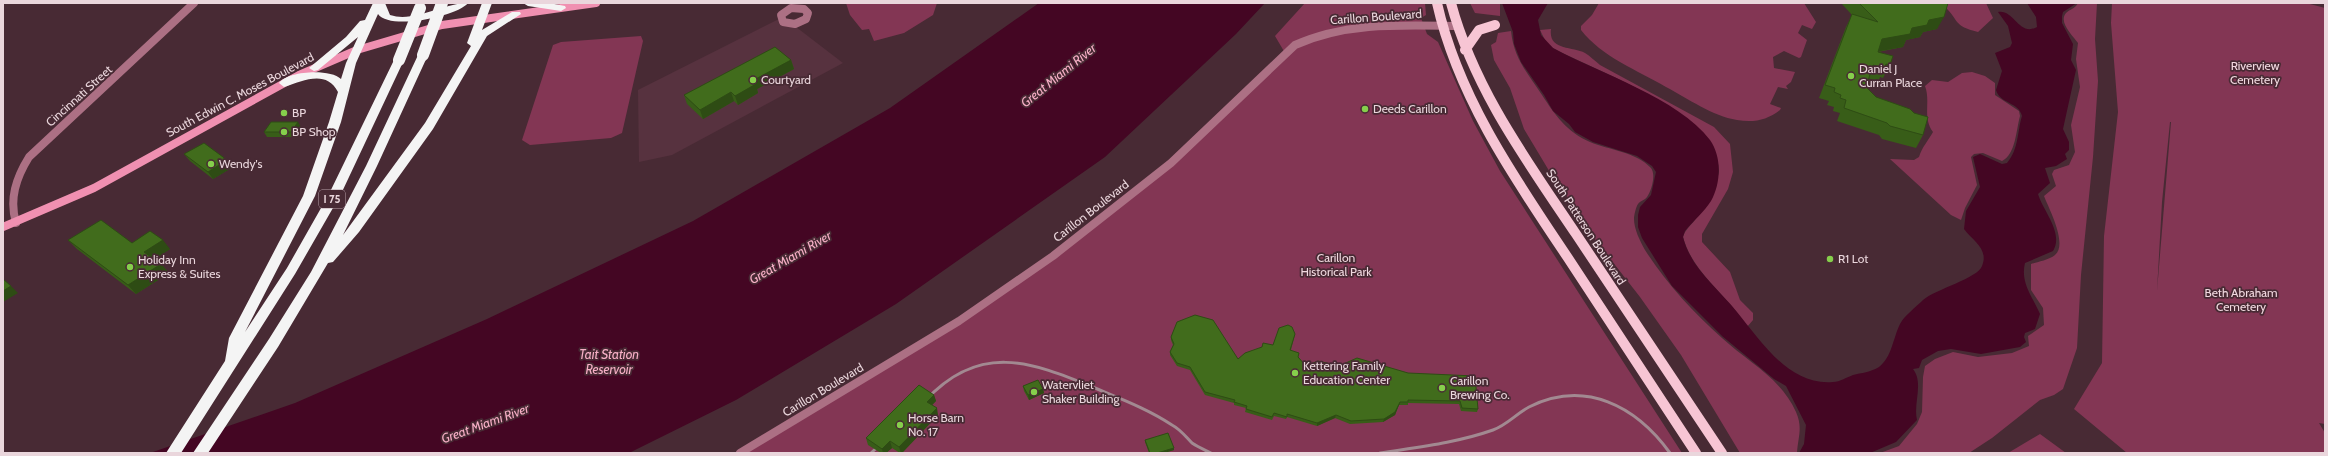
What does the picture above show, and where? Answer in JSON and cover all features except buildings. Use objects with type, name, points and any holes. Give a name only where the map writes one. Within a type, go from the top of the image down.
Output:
[{"type":"highway","points":[[379,3],[381,11],[386,17],[400,20],[450,8],[463,3]]},
{"type":"highway","points":[[229,367],[235,338],[309,196],[357,50],[379,3]]},
{"type":"highway","name":"I 75","points":[[200,453],[315,275],[389,130],[423,54],[442,3]]},
{"type":"highway","points":[[467,60],[487,3]]},
{"type":"highway","points":[[528,3],[561,8]]},
{"type":"highway","name":"I 75","points":[[173,453],[291,271],[335,194],[399,60],[421,5]]},
{"type":"highway","points":[[314,68],[350,39],[373,13]]},
{"type":"highway","points":[[315,275],[355,229],[394,177],[429,126],[483,34],[516,14]]},
{"type":"highway","points":[[284,83],[308,76],[328,76],[339,83],[344,93]]},
{"type":"main road","name":"South Edwin C. Moses Boulevard","points":[[3,227],[16,223],[124,173],[284,83],[314,68],[357,50],[442,25],[482,18],[596,3]]},
{"type":"main road","points":[[1437,3],[1442,26],[1465,87],[1486,126],[1532,204],[1696,453]]},
{"type":"main road","name":"South Patterson Boulevard","points":[[1451,3],[1465,50],[1510,135],[1722,453]]},
{"type":"main road","points":[[1465,50],[1479,30],[1496,25]]},
{"type":"street","name":"Cincinnati Street","points":[[16,223],[12,206],[18,176],[29,157],[194,3]]},
{"type":"street","name":"Carillon Boulevard","points":[[740,453],[959,321],[1053,256],[1171,163],[1295,45],[1316,35],[1343,30],[1457,26]]},
{"type":"shaded area","points":[[783,17],[843,63],[672,155],[639,162],[638,90]]},
{"type":"green space","points":[[846,3],[937,3],[933,15],[904,33],[874,41],[869,29],[862,30],[850,15]]},
{"type":"green space","name":"Carillon Historical Park","points":[[1305,3],[1425,3],[1426,15],[1421,18],[1427,34],[1438,42],[1473,121],[1500,171],[1682,453],[740,453],[959,321],[1135,193],[1285,53],[1275,36]]},
{"type":"green space","points":[[1470,3],[1500,3],[1500,16],[1475,13]]},
{"type":"green space","points":[[1599,3],[1804,3],[1816,22],[1812,29],[1802,25],[1798,33],[1807,40],[1801,57],[1799,58],[1784,51],[1773,57],[1774,68],[1795,72],[1791,82],[1786,86],[1788,89],[1778,87],[1770,104],[1781,108],[1780,110],[1760,120],[1743,121],[1719,115],[1701,106],[1620,62],[1589,40],[1581,30],[1581,26],[1592,15]]},
{"type":"green space","points":[[1949,3],[1986,3],[1993,18],[1978,32],[1970,30],[1960,25],[1945,7]]},
{"type":"green space","points":[[2078,3],[2097,3],[2095,39],[2098,81],[2093,157],[2081,275],[2077,348],[2063,389],[2054,395],[2040,400],[1992,438],[1969,453],[1880,453],[1899,446],[1917,424],[1922,412],[1923,377],[1925,366],[1935,359],[1953,352],[1978,357],[2012,353],[2029,346],[2028,336],[2044,325],[2043,308],[2031,290],[2031,264],[2052,257],[2058,250],[2059,235],[2044,196],[2056,186],[2052,174],[2054,170],[2069,165],[2075,152],[2071,125],[2080,87],[2076,59],[2078,43],[2067,29],[2064,17],[2066,13]]},
{"type":"green space","points":[[2112,3],[2306,3],[2325,8],[2325,424],[2319,423],[2325,433],[2325,453],[2127,453],[2074,409],[2102,363],[2104,236],[2118,112],[2111,23]],"holes":[[[2171,122],[2157,291],[2162,202]]]},
{"type":"green space","points":[[1551,29],[1553,41],[1557,44],[1562,47],[1585,53],[1600,65],[1714,127],[1730,144],[1733,172],[1728,189],[1702,234],[1702,242],[1730,272],[1740,300],[1753,313],[1753,320],[1747,327],[1739,315],[1695,262],[1683,237],[1686,230],[1701,211],[1718,175],[1719,171],[1714,150],[1699,131],[1678,113],[1625,82],[1553,48],[1546,42],[1540,30]]},
{"type":"green space","points":[[1511,31],[1515,50],[1526,72],[1552,109],[1568,128],[1582,138],[1597,145],[1638,158],[1651,168],[1653,182],[1649,194],[1638,204],[1634,215],[1635,227],[1641,243],[1662,274],[1690,307],[1732,347],[1763,371],[1782,389],[1790,400],[1798,418],[1800,432],[1797,453],[1740,453],[1681,355],[1640,297],[1576,215],[1568,198],[1551,174],[1524,129],[1510,88],[1494,60],[1491,45],[1496,42],[1498,33]]},
{"type":"green space","points":[[641,36],[643,41],[622,133],[611,138],[530,145],[522,140],[553,45],[561,42]]},
{"type":"green space","points":[[1972,72],[1985,76],[1995,83],[1995,95],[2019,111],[2020,116],[2015,141],[2007,158],[2002,161],[1983,153],[1974,154],[1971,157],[1977,185],[1965,208],[1961,220],[1951,215],[1890,159],[1914,160],[1919,157],[1923,147],[1933,132],[1928,121],[1927,92],[1925,86],[1932,80],[1948,82],[1962,73]]},
{"type":"green space","points":[[2040,434],[2066,453],[2008,453]]},
{"type":"water","name":"Tait Station Reservoir","points":[[1039,3],[1265,3],[1236,34],[1105,157],[896,304],[736,400],[629,453],[150,453],[295,403],[487,319],[693,221],[890,108]]},
{"type":"water","points":[[1502,3],[1548,3],[1538,20],[1541,35],[1553,48],[1658,99],[1678,111],[1696,125],[1710,140],[1717,154],[1719,170],[1717,186],[1711,201],[1685,231],[1683,237],[1692,259],[1706,278],[1730,303],[1766,348],[1778,359],[1803,377],[1817,381],[1836,382],[1879,367],[1887,358],[1900,324],[1907,315],[1929,296],[1973,275],[1982,266],[1984,260],[1982,250],[1964,229],[1966,211],[1980,187],[1973,157],[1980,154],[2002,164],[2007,163],[2016,146],[2022,116],[2017,108],[1998,95],[1996,90],[2002,71],[1995,53],[2010,47],[2012,43],[2008,26],[1998,12],[2008,14],[2021,26],[2031,29],[2037,27],[2036,17],[2027,3],[2077,3],[2063,12],[2062,16],[2062,23],[2073,44],[2071,60],[2076,70],[2063,129],[2069,142],[2069,150],[2065,154],[2067,159],[2056,166],[2045,168],[2050,183],[2038,194],[2052,222],[2056,237],[2056,244],[2053,251],[2025,263],[2024,270],[2024,277],[2028,290],[2040,314],[2035,329],[2025,333],[2024,337],[2026,342],[2020,347],[1981,354],[1951,349],[1938,351],[1922,360],[1919,368],[1913,369],[1918,380],[1916,407],[1917,420],[1896,442],[1870,453],[1799,453],[1804,444],[1806,425],[1786,386],[1774,379],[1722,336],[1672,286],[1642,238],[1638,227],[1638,215],[1640,207],[1651,195],[1656,172],[1652,166],[1637,156],[1593,142],[1575,132],[1569,124],[1553,111],[1544,95],[1521,62],[1514,44],[1513,32]]},
{"type":"railway","points":[[924,402],[944,383],[965,371],[985,364],[1006,362],[1027,365],[1049,370],[1071,378],[1144,409],[1163,419],[1180,431],[1192,443],[1211,453]]},
{"type":"railway","points":[[1380,453],[1437,444],[1493,430],[1529,407],[1550,399],[1570,396],[1589,397],[1608,402],[1625,410],[1642,422],[1670,453]]},
{"type":"railway","points":[[871,453],[883,442]]},
{"type":"place","name":"Daniel J Curran Place","points":[[1851,76]]},
{"type":"place","name":"Courtyard","points":[[753,80]]},
{"type":"place","name":"Deeds Carillon","points":[[1365,109]]},
{"type":"place","name":"BP","points":[[284,113]]},
{"type":"place","name":"BP Shop","points":[[284,132]]},
{"type":"place","name":"Wendy's","points":[[211,164]]},
{"type":"place","name":"R1 Lot","points":[[1830,259]]},
{"type":"place","name":"Holiday Inn Express & Suites","points":[[130,267]]},
{"type":"place","name":"Kettering Family Education Center","points":[[1295,373]]},
{"type":"place","name":"Carillon Brewing Co.","points":[[1442,388]]},
{"type":"place","name":"Watervliet Shaker Building","points":[[1034,392]]},
{"type":"place","name":"Horse Barn No. 17","points":[[900,425]]},
{"type":"park label","name":"Riverview Cemetery","points":[[2255,73]]},
{"type":"park label","name":"Beth Abraham Cemetery","points":[[2241,300]]},
{"type":"water label","name":"Great Miami River","points":[[1058,75]]},
{"type":"water label","name":"Great Miami River","points":[[790,257]]},
{"type":"water label","name":"Great Miami River","points":[[485,423]]}]
